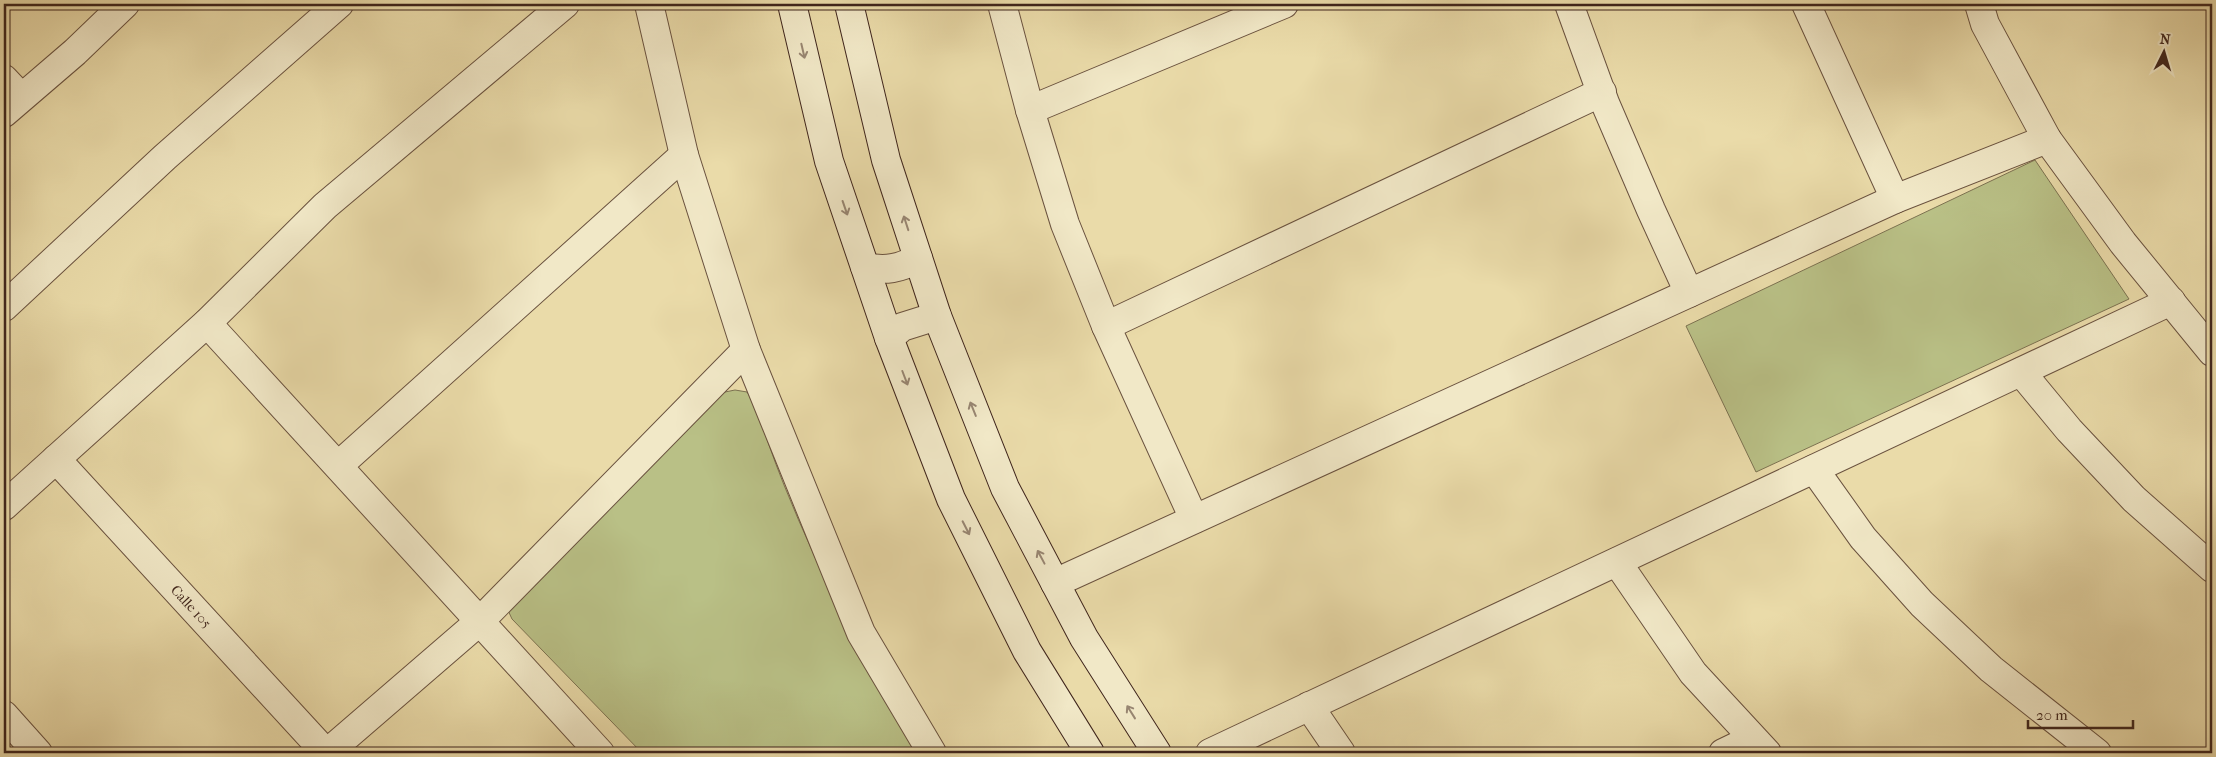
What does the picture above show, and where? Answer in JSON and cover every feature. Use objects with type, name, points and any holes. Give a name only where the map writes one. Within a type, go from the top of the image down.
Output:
[{"type":"street","points":[[9,96],[75,52],[125,4]]},
{"type":"street","points":[[4,308],[165,157],[339,4]]},
{"type":"street","points":[[4,506],[207,323],[325,206],[565,4]]},
{"type":"street","points":[[649,4],[684,155],[746,350],[861,633],[932,753]]},
{"type":"street","points":[[792,4],[829,161],[889,338],[951,500],[1027,651],[1090,753]]},
{"type":"street","points":[[849,4],[886,160],[937,316],[1005,488],[1084,638],[1157,753]]},
{"type":"street","points":[[1002,4],[1030,110],[1065,224],[1106,326],[1194,519]]},
{"type":"street","points":[[1030,110],[1235,14],[1284,4]]},
{"type":"street","points":[[1569,4],[1650,210],[1689,292]]},
{"type":"street","points":[[1806,4],[1895,199]]},
{"type":"street","points":[[1979,4],[1986,24],[2047,139],[2123,243],[2212,352]]},
{"type":"street","points":[[1106,326],[1602,92]]},
{"type":"street","points":[[1054,583],[1895,199],[2047,139]]},
{"type":"street","points":[[339,465],[684,155]]},
{"type":"street","points":[[865,267],[881,270],[895,268],[906,265],[918,258]]},
{"type":"street","points":[[1210,753],[2171,301]]},
{"type":"street","points":[[889,338],[902,327],[937,316]]},
{"type":"street","points":[[207,323],[339,465],[600,753]]},
{"type":"street","points":[[327,753],[480,621],[746,350]]},
{"type":"street","points":[[2021,372],[2069,430],[2134,499],[2212,568]]},
{"type":"street","name":"Calle 105","points":[[56,459],[327,753]]},
{"type":"street","points":[[1814,469],[1863,538],[1922,604],[1991,669],[2097,753]]},
{"type":"street","points":[[1618,562],[1693,673],[1759,746]]},
{"type":"street","points":[[1309,706],[1341,753]]},
{"type":"street","points":[[4,715],[38,753]]},
{"type":"street","points":[[1723,753],[1759,746]]},
{"type":"green space","points":[[2035,160],[2129,299],[1756,472],[1686,326]]},
{"type":"green space","points":[[735,390],[747,392],[754,403],[780,475],[813,553],[862,654],[916,753],[642,753],[512,619],[506,606],[508,591],[725,392]]}]
